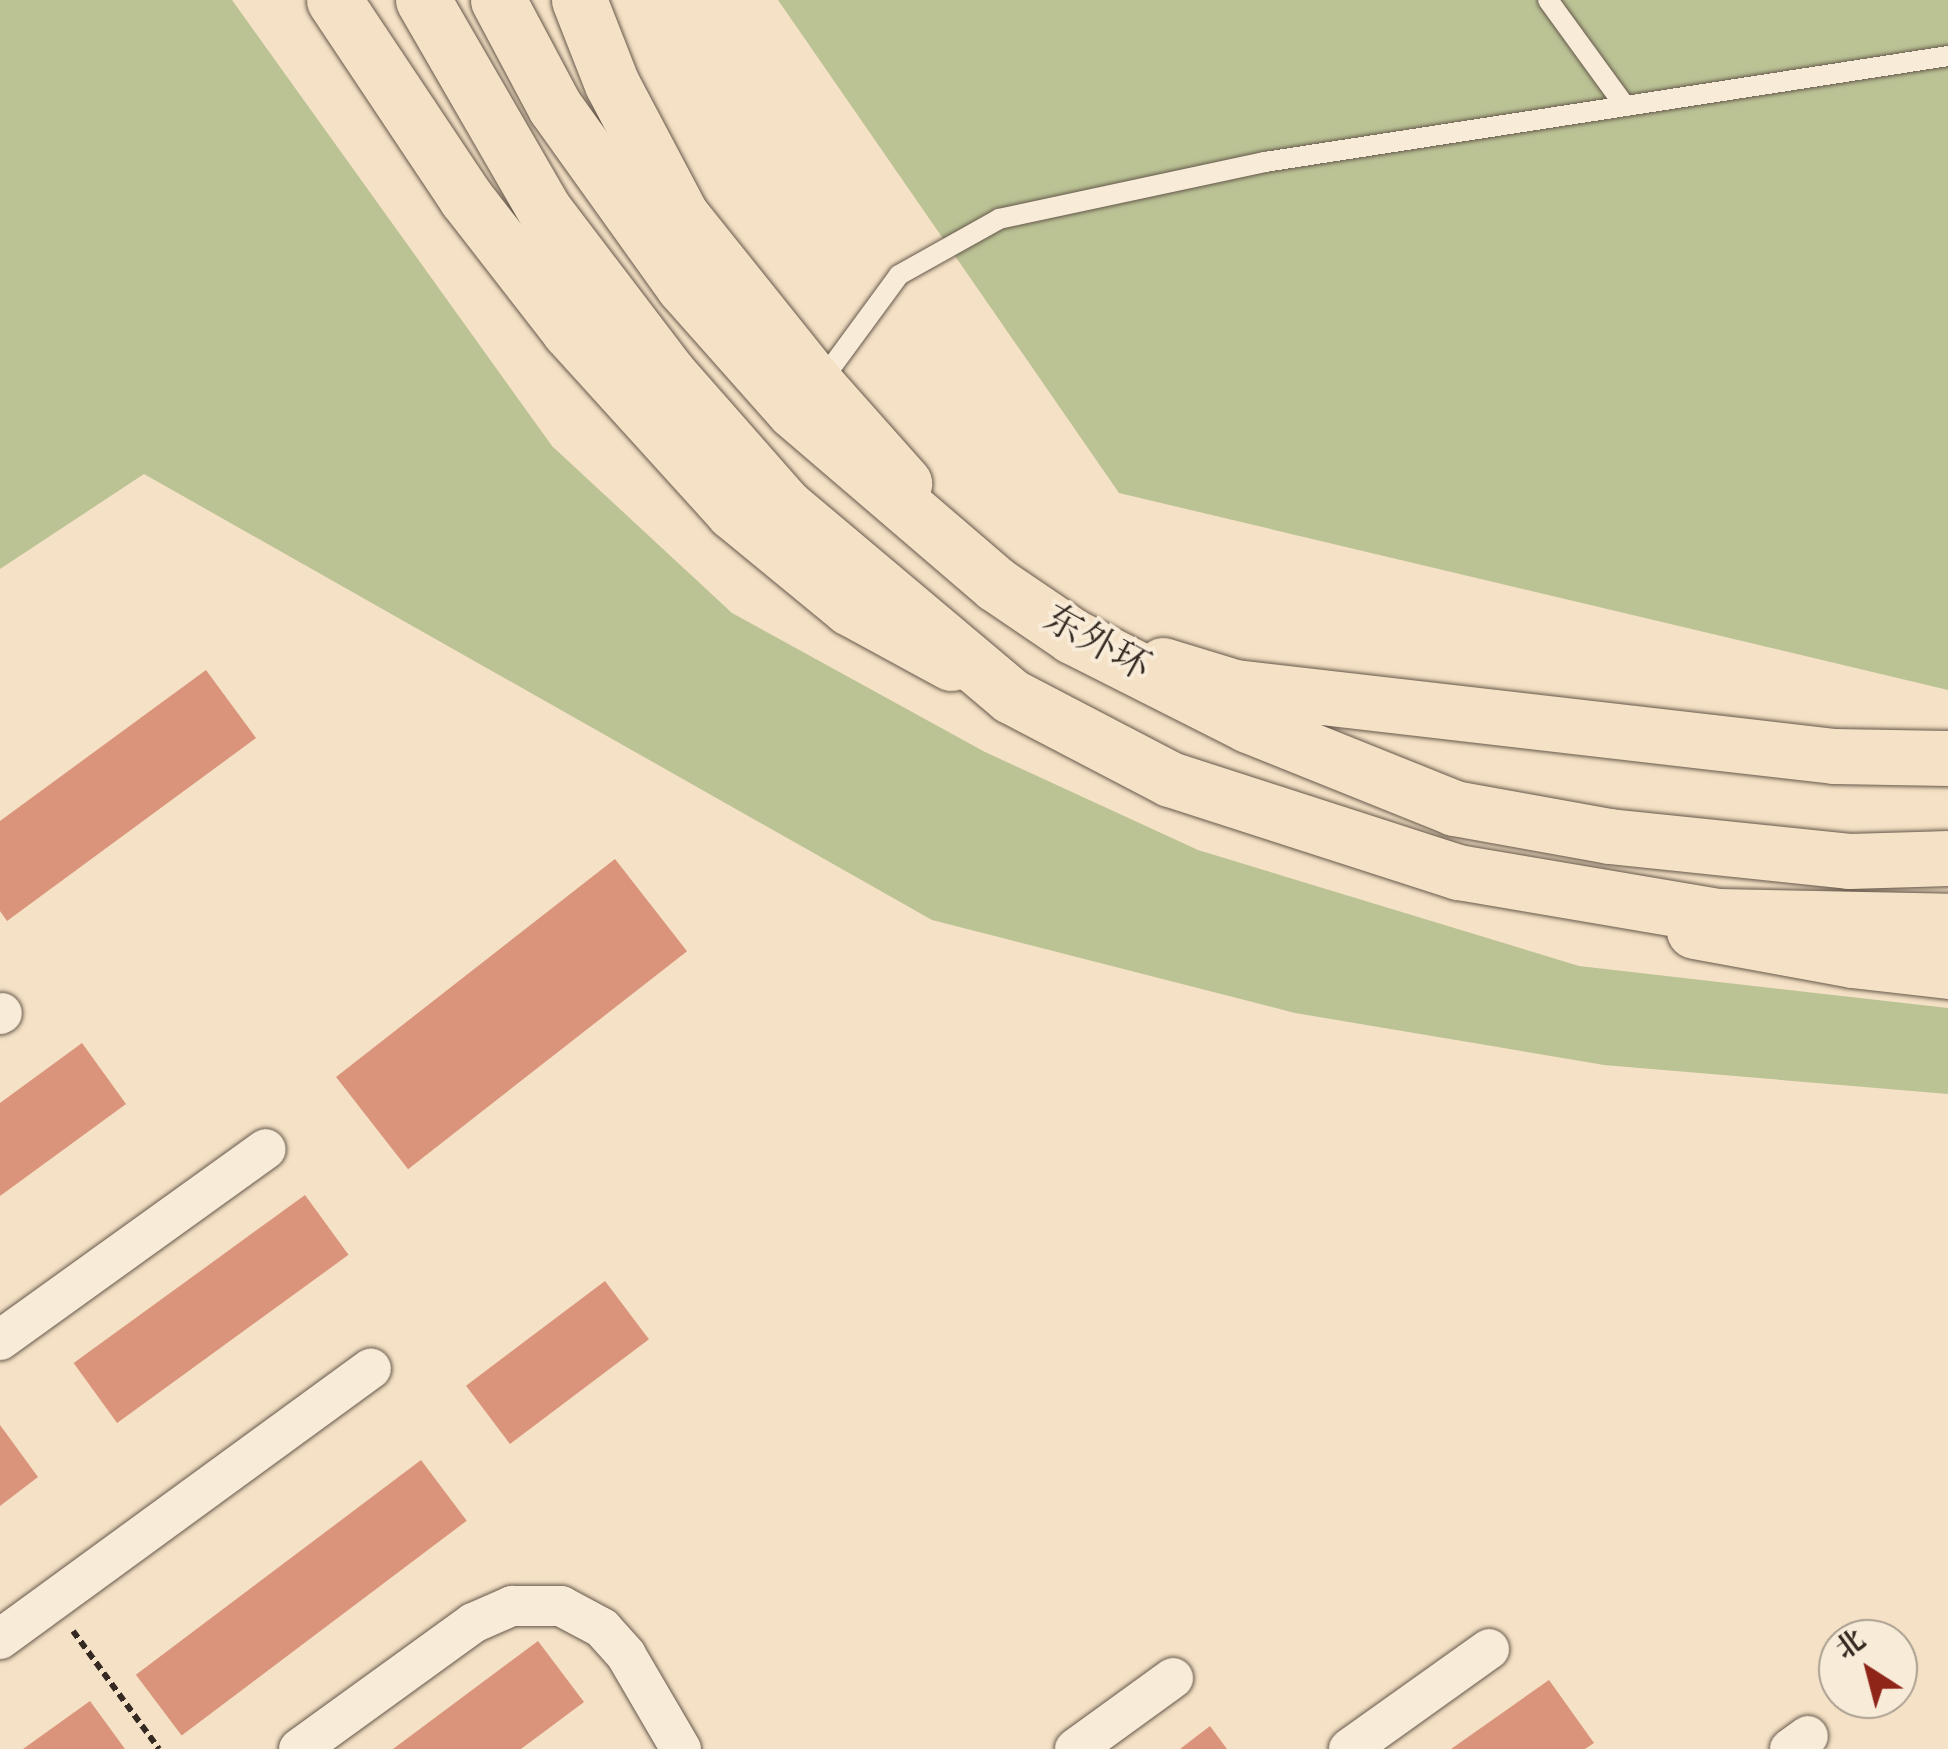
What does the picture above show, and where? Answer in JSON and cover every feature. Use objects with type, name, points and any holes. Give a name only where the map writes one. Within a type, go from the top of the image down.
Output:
[{"type":"main road","points":[[334,0],[466,198],[569,331],[733,512],[850,608],[1170,780],[1458,872],[1666,926],[1852,960],[1948,971]]},
{"type":"main road","points":[[422,0],[546,211],[669,374],[784,505],[1011,696]]},
{"type":"main road","name":"东外环","points":[[498,0],[555,106],[682,286],[794,412],[996,586],[1072,636],[1248,725],[1454,808],[1609,836],[1849,861],[1948,858]]},
{"type":"main road","points":[[579,0],[612,84],[681,215],[818,386],[996,586]]},
{"type":"main road","points":[[1072,636],[1234,687],[1834,756],[1948,758]]},
{"type":"main road","points":[[1458,872],[1718,916],[1948,921]]},
{"type":"street","points":[[0,1340],[266,1148]]},
{"type":"street","points":[[0,1639],[371,1368]]},
{"type":"street","points":[[299,1749],[472,1623],[512,1606],[561,1606],[602,1628],[626,1655],[681,1749]]},
{"type":"street","points":[[1349,1749],[1489,1648]]},
{"type":"street","points":[[1075,1749],[1173,1678]]},
{"type":"lane","points":[[1548,0],[1625,106]]},
{"type":"lane","points":[[818,386],[899,275],[1000,220],[1265,162],[1948,56]]},
{"type":"path","points":[[51,1602],[158,1749]]},
{"type":"green space","points":[[0,0],[232,0],[552,446],[732,613],[985,752],[1198,850],[1579,966],[1948,1008],[1948,1094],[1604,1065],[1295,1013],[932,920],[144,474],[0,569]]},
{"type":"green space","points":[[778,0],[1948,0],[1948,690],[1119,493]]},
{"type":"building","points":[[206,670],[256,738],[7,921],[0,911],[0,821]]},
{"type":"building","points":[[615,859],[687,951],[408,1169],[336,1077]]},
{"type":"building","points":[[82,1043],[126,1104],[0,1196],[0,1103]]},
{"type":"building","points":[[305,1195],[348,1255],[117,1423],[74,1363]]},
{"type":"building","points":[[605,1281],[649,1339],[510,1444],[466,1386]]},
{"type":"building","points":[[0,1425],[38,1477],[0,1506]]},
{"type":"building","points":[[421,1460],[467,1521],[182,1736],[136,1675]]},
{"type":"building","points":[[538,1641],[584,1702],[521,1749],[393,1749]]},
{"type":"building","points":[[1549,1680],[1594,1743],[1585,1749],[1451,1749]]},
{"type":"building","points":[[90,1701],[125,1749],[23,1749]]},
{"type":"building","points":[[1210,1726],[1227,1749],[1180,1749]]}]
